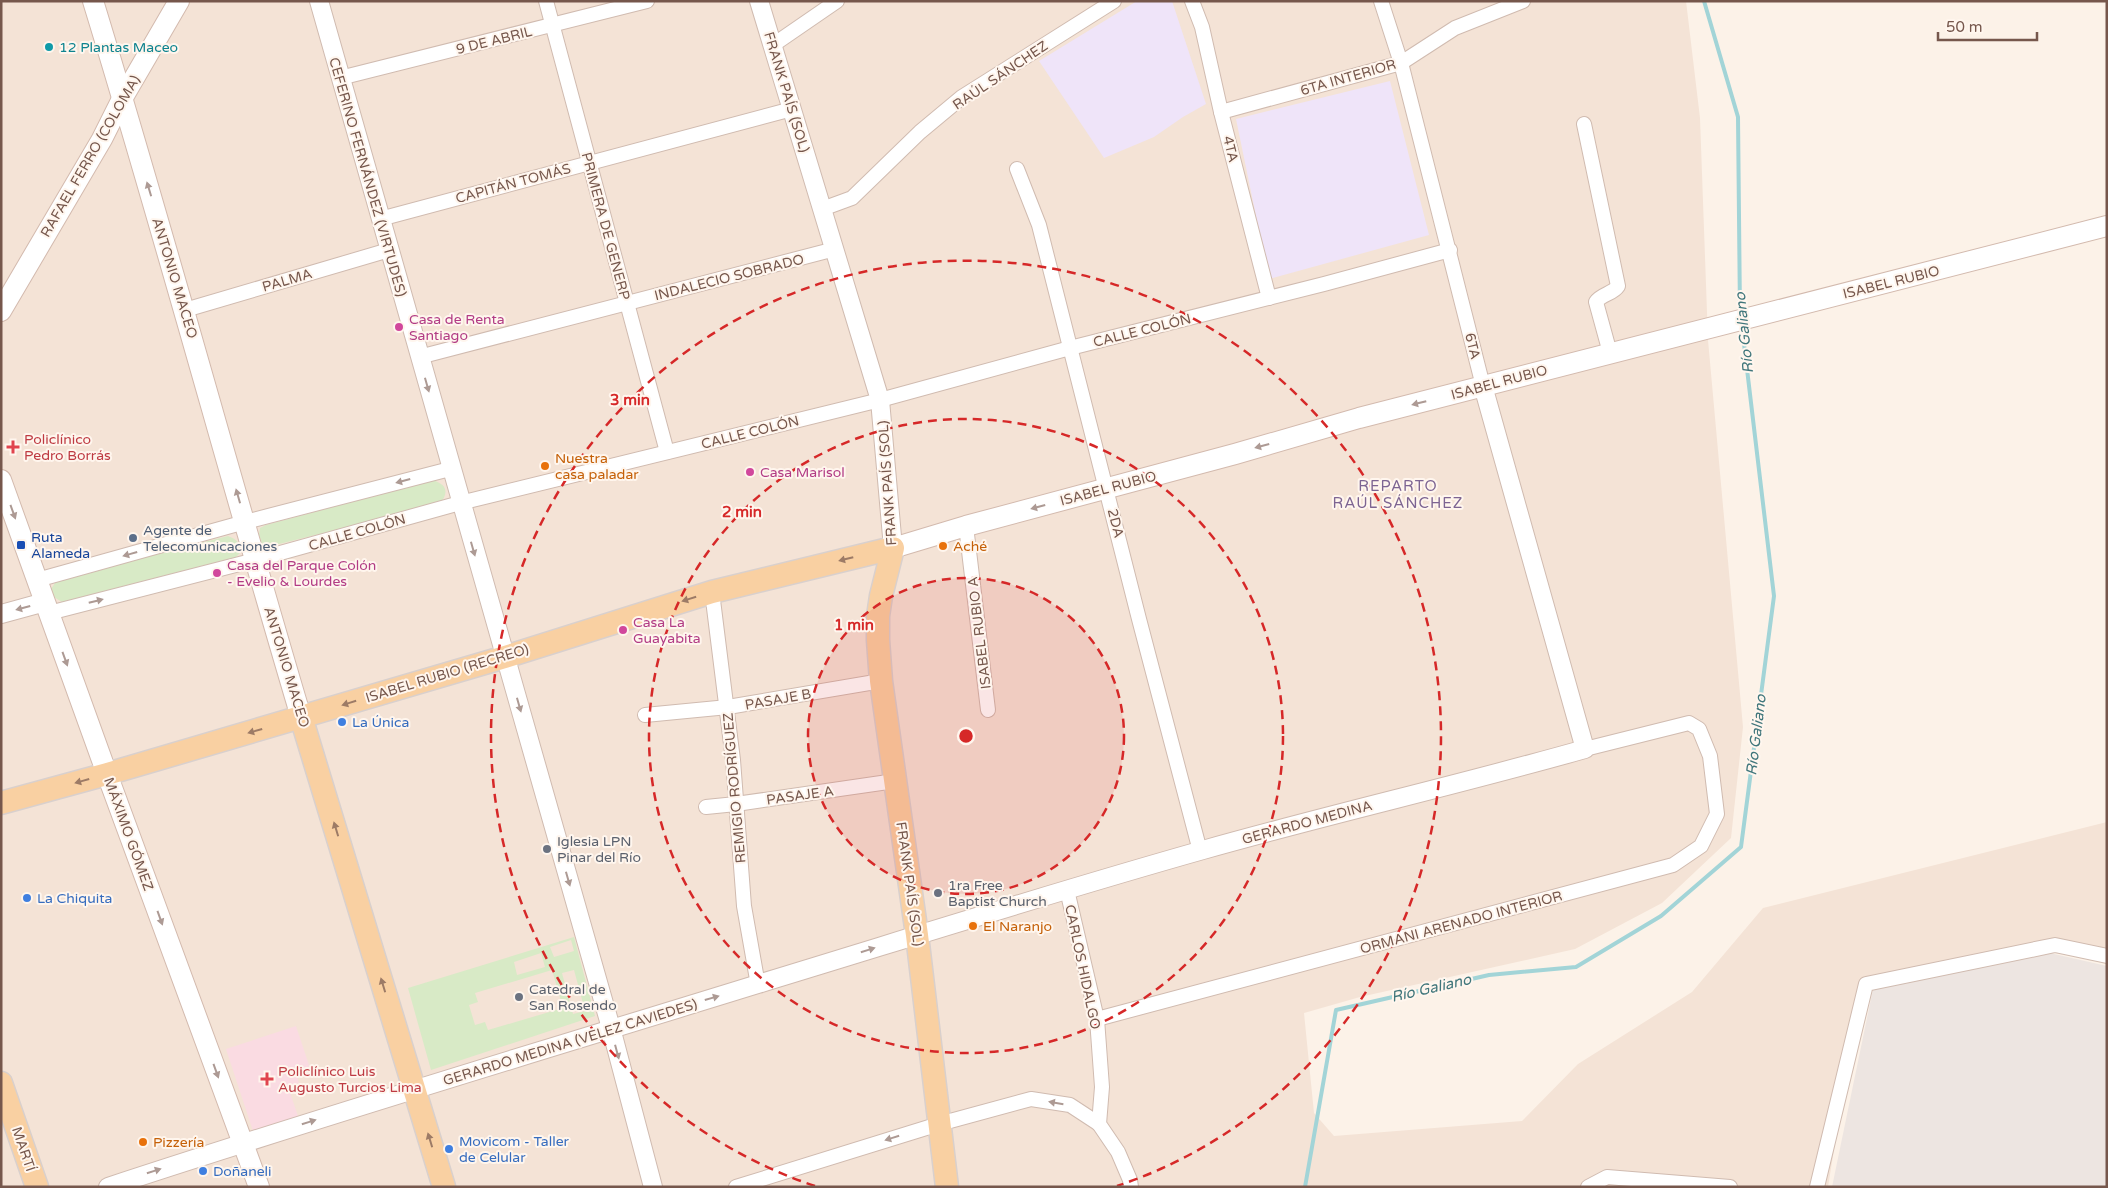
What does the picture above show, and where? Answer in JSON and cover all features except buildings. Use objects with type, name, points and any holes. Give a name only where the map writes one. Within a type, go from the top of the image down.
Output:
[{"type":"main road","name":"ANTONIO MACEO","points":[[93,1],[185,310],[301,717],[444,1187]]},
{"type":"main road","name":"RAFAEL FERRO (COLOMA)","points":[[1,311],[102,139],[122,99],[179,1]]},
{"type":"main road","points":[[110,55],[138,60],[149,54]]},
{"type":"main road","points":[[102,139],[122,136],[129,139],[136,147]]},
{"type":"main road","name":"ISABEL RUBIO","points":[[893,548],[966,526],[1359,418],[2107,226]]},
{"type":"main road","name":"MÁXIMO GÓMEZ","points":[[1,480],[259,1187]]},
{"type":"main road","name":"ISABEL RUBIO (RECREO)","points":[[1,803],[301,717],[712,592],[893,548]]},
{"type":"main road","name":"FRANK PAÍS (SOL)","points":[[893,548],[878,616],[881,681],[917,935],[947,1187]]},
{"type":"main road","name":"MARTÍ","points":[[1,1082],[37,1187]]},
{"type":"street","name":"CEFERINO FERNÁNDEZ (VIRTUDES)","points":[[318,1],[460,503]]},
{"type":"street","name":"PRIMERA DE GENERP","points":[[546,1],[667,452]]},
{"type":"street","name":"9 DE ABRIL","points":[[340,78],[647,1]]},
{"type":"street","name":"FRANK PAÍS (SOL)","points":[[759,1],[880,400],[893,548]]},
{"type":"street","points":[[773,45],[837,1]]},
{"type":"street","name":"RAÚL SÁNCHEZ","points":[[822,209],[852,198],[920,132],[962,97],[1114,1]]},
{"type":"street","name":"4TA","points":[[1192,1],[1202,27],[1221,112],[1269,298]]},
{"type":"street","name":"6TA","points":[[1381,1],[1401,63],[1483,386],[1584,749]]},
{"type":"street","name":"6TA INTERIOR","points":[[1221,112],[1401,63],[1455,28],[1523,1]]},
{"type":"street","name":"CAPITÁN TOMÁS","points":[[380,219],[792,109]]},
{"type":"street","points":[[1584,124],[1618,286],[1596,302],[1610,353]]},
{"type":"street","name":"2DA","points":[[1017,169],[1039,225],[1200,851]]},
{"type":"street","name":"INDALECIO SOBRADO","points":[[419,358],[835,249]]},
{"type":"street","name":"PALMA","points":[[185,310],[389,250]]},
{"type":"street","name":"CALLE COLÓN","points":[[1,614],[47,607],[255,560],[460,503],[880,400],[1070,348],[1450,250]]},
{"type":"street","points":[[36,580],[450,468]]},
{"type":"street","points":[[460,503],[611,1028],[653,1187]]},
{"type":"street","name":"ISABEL RUBIO A","points":[[966,526],[988,710]]},
{"type":"street","name":"REMIGIO RODRÍGUEZ","points":[[712,592],[728,707],[744,906],[758,985]]},
{"type":"street","name":"PASAJE B","points":[[645,714],[728,707],[881,681]]},
{"type":"street","name":"GERARDO MEDINA","points":[[917,935],[1339,812],[1689,723],[1699,728]]},
{"type":"street","name":"ORMANI ARENADO INTERIOR","points":[[1097,1019],[1673,865],[1700,846],[1717,814],[1710,756],[1699,728]]},
{"type":"street","name":"PASAJE A","points":[[706,807],[895,781]]},
{"type":"street","name":"CARLOS HIDALGO","points":[[1067,890],[1097,1019],[1102,1087],[1099,1124]]},
{"type":"street","name":"GERARDO MEDINA (VELEZ CAVIEDES)","points":[[108,1187],[242,1142],[917,935]]},
{"type":"street","points":[[1817,1187],[1866,984],[2055,945],[2107,956]]},
{"type":"street","points":[[736,1187],[939,1124],[1031,1099],[1070,1105],[1099,1124],[1118,1152],[1131,1187]]},
{"type":"street","points":[[1588,1187],[1606,1177],[1730,1187]]},
{"type":"shaded area","points":[[1,1],[1686,1],[1700,118],[1708,340],[1743,727],[1731,838],[1662,903],[1575,949],[1360,997],[1304,1013],[1314,1113],[1334,1136],[1522,1121],[1578,1064],[1692,992],[1763,908],[2107,822],[2107,949],[2055,939],[1861,981],[1828,1187],[1,1187]]},
{"type":"shaded area","points":[[1137,1],[1172,1],[1206,104],[1154,137],[1104,158],[1039,61]]},
{"type":"shaded area","points":[[1390,81],[1429,235],[1269,279],[1236,119]]},
{"type":"shaded area","points":[[2041,951],[2107,966],[2107,1187],[1832,1187],[1873,989]]},
{"type":"shaded area","name":"Policlínico Luis Augusto Turcios Lima","points":[[296,1026],[311,1071],[297,1076],[299,1083],[288,1087],[299,1119],[254,1134],[226,1049]]},
{"type":"green space","points":[[433,480],[441,484],[445,489],[445,496],[440,504],[271,546],[262,544],[259,535],[260,528],[266,525]]},
{"type":"green space","points":[[228,536],[236,540],[240,546],[241,552],[236,557],[62,602],[54,597],[51,589],[57,580]]},
{"type":"green space","points":[[574,937],[595,1016],[431,1070],[408,988]],"holes":[[[571,940],[574,951],[554,957],[550,947]],[[541,953],[545,967],[517,975],[514,962]],[[552,970],[563,1008],[488,1030],[485,1022],[475,1025],[469,1005],[478,1002],[475,993]],[[574,970],[585,1011],[573,1014],[562,973]]]},
{"type":"waterway","name":"Río Galiano","points":[[1704,1],[1738,117],[1740,315]]},
{"type":"waterway","name":"Río Galiano","points":[[1305,1187],[1336,1010],[1489,975],[1576,967],[1661,916],[1741,847],[1774,596],[1742,327]]},
{"type":"place","name":"12 Plantas Maceo","points":[[49,47]]},
{"type":"place","name":"Casa de Renta Santiago","points":[[399,327]]},
{"type":"place","name":"Policlínico Pedro Borrás","points":[[13,447]]},
{"type":"place","name":"Nuestra casa paladar","points":[[545,466]]},
{"type":"place","name":"Casa Marisol","points":[[750,472]]},
{"type":"place","name":"Agente de Telecomunicaciones","points":[[133,538]]},
{"type":"place","name":"Ruta Alameda","points":[[21,545]]},
{"type":"place","name":"Aché","points":[[943,546]]},
{"type":"place","name":"Casa del Parque Colón - Evelio & Lourdes","points":[[217,573]]},
{"type":"place","name":"Casa La Guayabita","points":[[623,630]]},
{"type":"place","name":"La Única","points":[[342,722]]},
{"type":"place","name":"Iglesia LPN Pinar del Río","points":[[547,849]]},
{"type":"place","name":"1ra Free Baptist Church","points":[[938,893]]},
{"type":"place","name":"La Chiquita","points":[[27,898]]},
{"type":"place","name":"El Naranjo","points":[[973,926]]},
{"type":"place","name":"Catedral de San Rosendo","points":[[519,997]]},
{"type":"place","name":"Policlínico Luis Augusto Turcios Lima","points":[[267,1079]]},
{"type":"place","name":"Pizzería","points":[[143,1142]]},
{"type":"place","name":"Movicom - Taller de Celular","points":[[449,1149]]},
{"type":"place","name":"Doñaneli","points":[[203,1171]]},
{"type":"district","name":"REPARTO RAÚL SÁNCHEZ","points":[[1398,494]]}]
